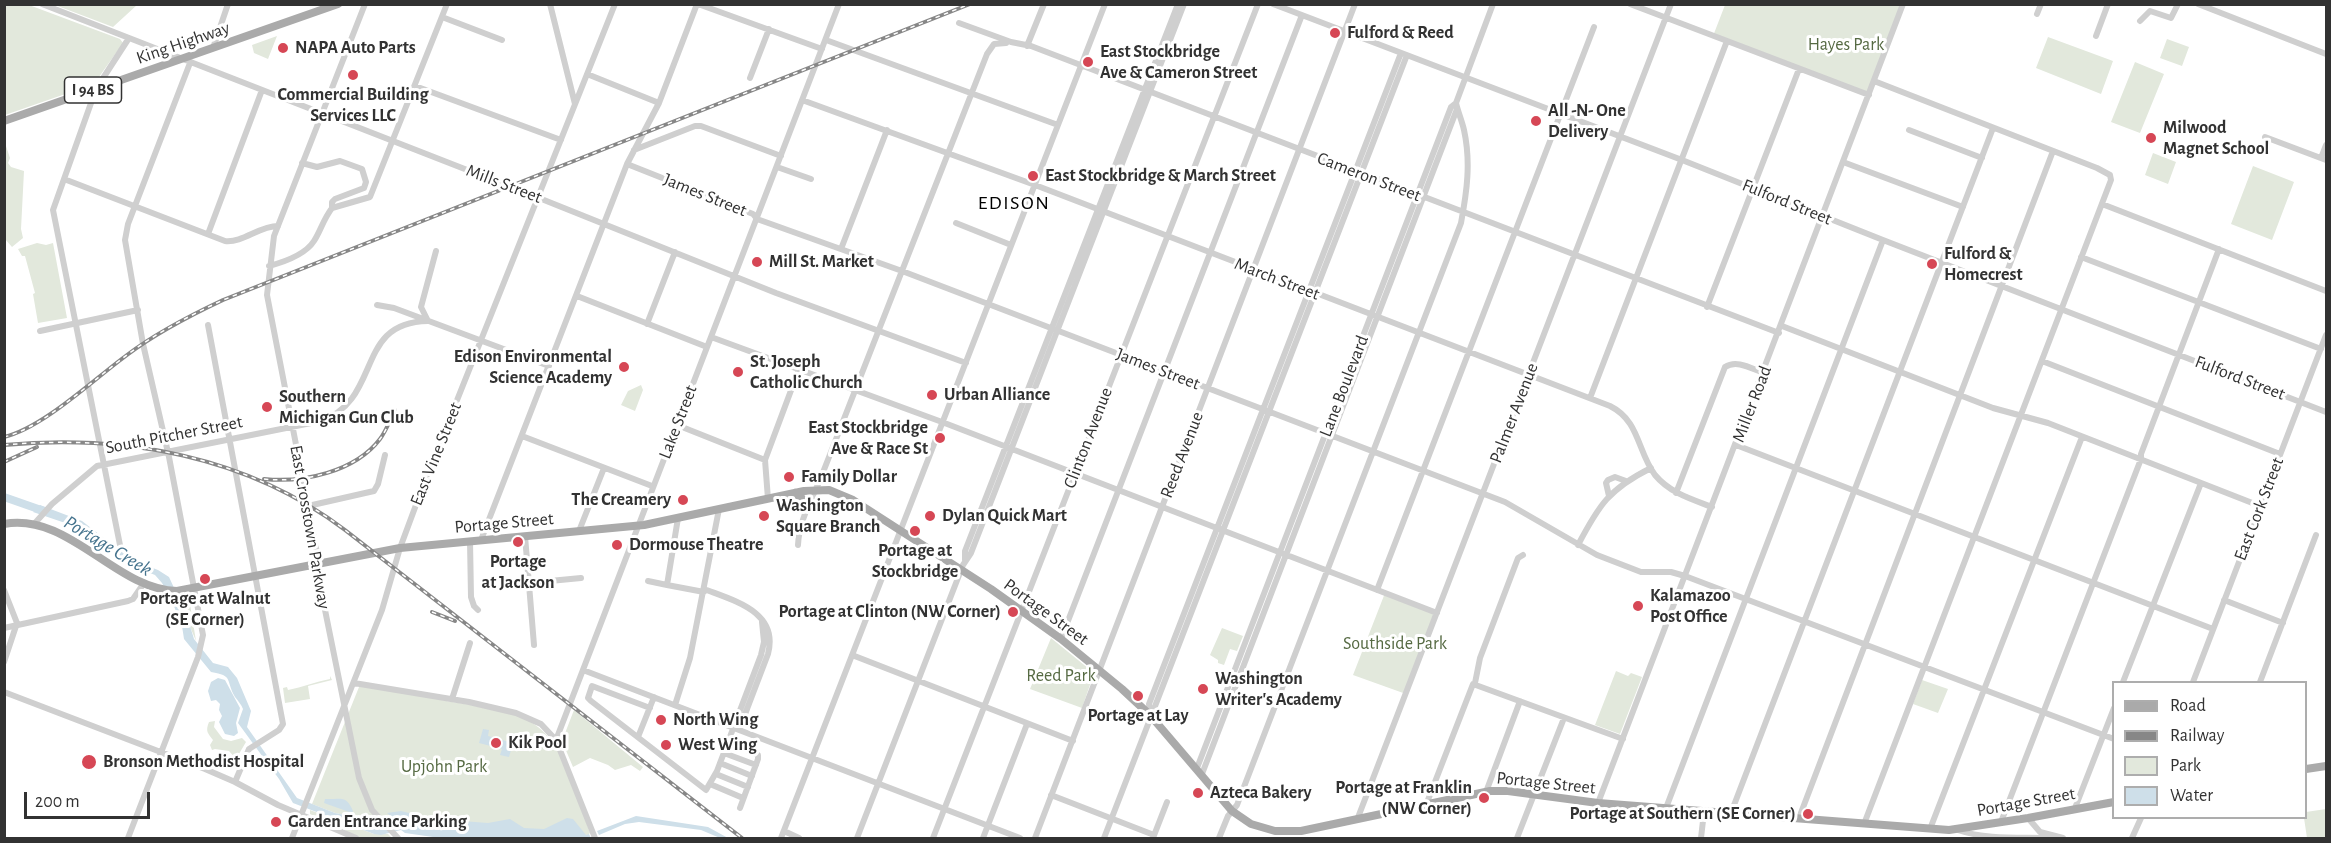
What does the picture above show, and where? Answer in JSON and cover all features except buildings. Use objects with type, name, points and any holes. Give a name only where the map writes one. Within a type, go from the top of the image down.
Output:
[{"type":"main road","name":"King Highway","points":[[4,121],[338,4]]},
{"type":"main road","name":"Portage Street","points":[[35,523],[66,538],[144,584],[166,591],[177,591],[400,548],[637,526],[816,489],[829,490],[851,499],[1021,610],[1100,670],[1150,716],[1232,811],[1259,827],[1301,835],[1357,820],[1486,792],[1508,791],[1598,803],[1930,829],[1948,834],[1958,830],[2112,802]]},
{"type":"main road","points":[[795,493],[808,504]]},
{"type":"main road","points":[[4,524],[35,523]]},
{"type":"main road","points":[[2307,769],[2326,766]]},
{"type":"street","name":"Mills Street","points":[[42,4],[776,293],[966,363]]},
{"type":"street","points":[[213,48],[228,4]]},
{"type":"street","name":"East Crosstown Parkway","points":[[365,4],[272,243],[267,295],[319,564],[324,605],[361,784],[372,810],[395,836]]},
{"type":"street","points":[[332,208],[370,197],[373,192],[447,4]]},
{"type":"street","points":[[550,4],[575,105]]},
{"type":"street","name":"East Vine Street","points":[[292,838],[346,706],[389,588],[400,548],[615,4]]},
{"type":"street","points":[[482,540],[627,164],[659,103],[698,4],[822,49]]},
{"type":"street","name":"Lake Street","points":[[556,740],[839,4]]},
{"type":"street","points":[[1027,45],[1044,4]]},
{"type":"street","points":[[781,838],[1105,4]]},
{"type":"street","points":[[1170,32],[1178,4]]},
{"type":"street","points":[[857,838],[965,561],[971,553],[985,508],[1170,32],[1184,4]]},
{"type":"street","name":"Clinton Avenue","points":[[933,838],[1258,4]]},
{"type":"street","name":"Fulford Street","points":[[1273,4],[1682,160],[2326,412]]},
{"type":"street","name":"Reed Avenue","points":[[1035,838],[1355,4]]},
{"type":"street","name":"Lane Boulevard","points":[[1199,771],[1375,316],[1451,107],[1456,106],[1493,4]]},
{"type":"street","points":[[1630,4],[1869,95]]},
{"type":"street","name":"Palmer Avenue","points":[[1357,820],[1671,4]]},
{"type":"street","name":"Miller Road","points":[[1598,803],[1903,4]]},
{"type":"street","points":[[2037,14],[2041,4]]},
{"type":"street","points":[[2096,36],[2108,4]]},
{"type":"street","points":[[2140,21],[2150,11],[2171,18],[2178,4]]},
{"type":"street","points":[[2198,4],[2326,54]]},
{"type":"street","points":[[1061,639],[1302,15]]},
{"type":"street","points":[[442,17],[502,40]]},
{"type":"street","name":"Cameron Street","points":[[959,23],[1011,42],[1027,45],[1707,307],[1841,350],[1959,396],[2048,423],[2260,506]]},
{"type":"street","points":[[1377,590],[1594,27]]},
{"type":"street","points":[[750,78],[769,29]]},
{"type":"street","points":[[120,545],[53,210],[96,89],[129,38]]},
{"type":"street","points":[[826,39],[1058,125]]},
{"type":"street","points":[[1590,398],[1727,41]]},
{"type":"street","points":[[798,545],[799,531],[808,504],[856,390],[990,48],[997,43],[1011,42]]},
{"type":"street","points":[[1104,838],[1220,529],[1404,54]]},
{"type":"street","points":[[128,838],[198,657],[203,635],[168,452],[143,344],[125,240],[126,230],[190,63]]},
{"type":"street","points":[[1707,307],[1799,69]]},
{"type":"street","points":[[568,76],[578,81],[587,76],[659,103]]},
{"type":"street","points":[[1864,824],[2110,182],[2110,175],[2097,168],[1874,81]]},
{"type":"street","points":[[415,86],[561,140]]},
{"type":"street","points":[[208,234],[262,90]]},
{"type":"street","name":"March Street","points":[[802,100],[1035,185],[1621,411],[1627,416],[1651,468],[1659,479],[1676,493],[1712,507]]},
{"type":"street","points":[[1219,838],[1228,816],[1237,806],[1459,230],[1467,189],[1468,162],[1463,126],[1456,106]]},
{"type":"street","points":[[633,150],[695,126],[701,126],[781,156]]},
{"type":"street","points":[[1731,813],[1993,128]]},
{"type":"street","points":[[841,249],[887,130]]},
{"type":"street","points":[[1910,130],[1982,158]]},
{"type":"street","points":[[2265,137],[2324,159],[2326,145]]},
{"type":"street","points":[[1798,818],[2053,151]]},
{"type":"street","points":[[269,266],[291,258],[308,248],[314,242],[324,219],[332,208],[332,202],[364,188],[366,182],[362,170],[340,161],[317,166],[302,163]]},
{"type":"street","points":[[1843,162],[1963,207]]},
{"type":"street","name":"James Street","points":[[627,164],[753,214],[757,219],[902,271],[1484,494],[1514,507],[1597,555],[1641,572],[1671,572],[1747,598],[2112,738]]},
{"type":"street","points":[[777,167],[811,179]]},
{"type":"street","points":[[64,179],[230,242],[269,226],[278,226]]},
{"type":"street","points":[[2102,204],[2326,291]]},
{"type":"street","points":[[956,223],[1011,245]]},
{"type":"street","points":[[1666,808],[1883,240]]},
{"type":"street","points":[[2001,822],[2094,583],[2219,249]]},
{"type":"street","points":[[428,321],[421,307],[436,251]]},
{"type":"street","points":[[647,324],[675,252]]},
{"type":"street","points":[[2081,257],[2321,349]]},
{"type":"street","points":[[577,296],[707,347]]},
{"type":"street","points":[[377,305],[394,308],[549,366]]},
{"type":"street","points":[[40,331],[138,310]]},
{"type":"street","name":"South Pitcher Street","points":[[35,523],[48,508],[89,472],[104,464],[322,421],[336,415],[356,394],[375,351],[384,338],[404,324],[428,321]]},
{"type":"street","points":[[208,325],[283,724],[279,730],[255,744],[247,753],[235,782]]},
{"type":"street","name":"East Cork Street","points":[[2193,681],[2326,335]]},
{"type":"street","points":[[711,337],[942,422],[1437,613]]},
{"type":"street","points":[[2042,361],[2280,454]]},
{"type":"street","points":[[1676,493],[1725,367],[1739,364],[1764,373]]},
{"type":"street","points":[[768,499],[765,460],[799,369]]},
{"type":"street","points":[[677,425],[765,460]]},
{"type":"street","points":[[522,436],[652,486]]},
{"type":"street","points":[[1930,829],[2082,437]]},
{"type":"street","points":[[1736,445],[2213,629]]},
{"type":"street","points":[[308,506],[374,491],[385,455]]},
{"type":"street","points":[[579,531],[604,468]]},
{"type":"street","points":[[1578,545],[1609,496],[1626,481],[1651,468]]},
{"type":"street","points":[[1609,496],[1608,480],[1615,477],[1626,481]]},
{"type":"street","points":[[2123,681],[2201,483]]},
{"type":"street","points":[[675,705],[688,667],[719,509]]},
{"type":"street","points":[[667,585],[678,518]]},
{"type":"street","points":[[2260,681],[2316,535]]},
{"type":"street","points":[[525,536],[534,645]]},
{"type":"street","points":[[470,541],[471,597],[478,610]]},
{"type":"street","points":[[1426,805],[1474,684],[1480,658],[1518,558],[1523,555]]},
{"type":"street","points":[[529,583],[581,578]]},
{"type":"street","points":[[648,581],[704,590],[749,607],[762,622],[763,648],[736,729],[728,742],[716,774],[706,790],[588,698],[592,686],[650,708]]},
{"type":"street","points":[[4,628],[17,623],[128,601],[133,599],[144,584]]},
{"type":"street","points":[[4,590],[17,623],[4,662]]},
{"type":"street","points":[[2224,600],[2283,623]]},
{"type":"street","points":[[452,699],[470,643]]},
{"type":"street","points":[[852,655],[1073,741]]},
{"type":"street","points":[[583,670],[1020,838]]},
{"type":"street","points":[[354,683],[490,706],[529,718],[556,740],[594,836]]},
{"type":"street","points":[[1474,684],[1623,739]]},
{"type":"street","points":[[4,692],[304,808],[356,838]]},
{"type":"street","points":[[638,737],[654,697]]},
{"type":"street","points":[[1486,792],[1520,700]]},
{"type":"street","points":[[2075,808],[2112,713]]},
{"type":"street","points":[[1517,838],[1564,718]]},
{"type":"street","points":[[983,838],[1027,724]]},
{"type":"street","points":[[728,742],[758,755],[740,808]]},
{"type":"street","points":[[724,753],[756,765]]},
{"type":"street","points":[[720,763],[752,776]]},
{"type":"street","points":[[716,774],[748,787]]},
{"type":"street","points":[[710,784],[743,798]]},
{"type":"street","points":[[1052,795],[1112,818],[1153,837],[1167,802]]},
{"type":"street","points":[[1701,838],[1704,812]]},
{"type":"street","points":[[2028,818],[2040,832],[2063,838]]},
{"type":"street","points":[[2132,838],[2141,819]]},
{"type":"street","points":[[1958,830],[1971,834],[2006,838],[2049,838]]},
{"type":"street","points":[[784,831],[799,838]]},
{"type":"green space","points":[[137,4],[113,27],[55,5]]},
{"type":"green space","points":[[4,5],[29,5],[120,39],[123,43],[94,84],[5,115]]},
{"type":"green space","name":"Hayes Park","points":[[1725,5],[1903,5],[1869,95],[1713,36]]},
{"type":"green space","points":[[277,36],[268,59],[254,53],[252,45]]},
{"type":"green space","points":[[2048,37],[2113,61],[2101,94],[2036,68]]},
{"type":"green space","points":[[2167,39],[2189,47],[2182,66],[2160,58]]},
{"type":"green space","points":[[2135,62],[2164,74],[2140,133],[2111,122]]},
{"type":"green space","points":[[5,143],[10,158],[8,163],[11,167],[24,171],[21,229],[23,238],[12,247],[5,239]]},
{"type":"green space","points":[[2153,153],[2176,162],[2168,184],[2145,175]]},
{"type":"green space","points":[[2253,166],[2294,182],[2272,240],[2231,224]]},
{"type":"green space","points":[[37,243],[46,245],[53,243],[67,318],[38,323],[33,294],[35,293],[25,256],[22,256],[18,249]]},
{"type":"green space","points":[[641,385],[643,390],[635,411],[621,405],[628,391]]},
{"type":"green space","name":"Southside Park","points":[[1385,593],[1437,613],[1406,694],[1353,675]]},
{"type":"green space","points":[[178,598],[189,598],[196,641]]},
{"type":"green space","points":[[1222,628],[1243,636],[1237,651],[1230,649],[1224,665],[1218,663],[1218,660],[1210,655]]},
{"type":"green space","name":"Reed Park","points":[[1051,638],[1094,673],[1082,708],[1030,689]]},
{"type":"green space","points":[[1616,671],[1628,676],[1631,673],[1642,677],[1620,734],[1595,725]]},
{"type":"green space","points":[[330,676],[332,680],[308,686],[310,699],[285,703],[283,688],[293,689],[330,679]]},
{"type":"green space","points":[[1922,680],[1948,689],[1938,713],[1913,704]]},
{"type":"green space","name":"Upjohn Park","points":[[359,687],[386,689],[487,708],[512,714],[534,724],[545,733],[562,758],[590,833],[588,835],[398,825],[380,829],[355,817],[335,813],[312,804]]},
{"type":"green space","points":[[574,710],[643,767],[640,771],[631,765],[615,770],[590,758],[573,767],[562,741]]},
{"type":"green space","points":[[215,721],[214,727],[223,739],[231,741],[242,738],[246,742],[236,759],[229,751],[212,750],[210,745],[213,740],[207,728],[209,722]]},
{"type":"green space","points":[[2326,809],[2326,838],[2307,838],[2304,819],[2307,819],[2307,812]]},
{"type":"green space","points":[[310,810],[374,834],[388,834],[392,838],[361,838],[310,814]]},
{"type":"water","points":[[40,505],[82,521],[132,560],[169,577],[187,616],[194,639],[213,663],[228,667],[237,678],[251,711],[247,727],[297,798],[335,813],[360,818],[380,829],[397,825],[397,821],[387,813],[401,811],[450,823],[462,821],[488,823],[510,819],[524,828],[544,829],[567,818],[573,819],[591,838],[440,838],[405,833],[401,830],[381,835],[293,803],[279,779],[238,723],[243,709],[228,679],[211,672],[184,639],[182,626],[162,583],[155,575],[132,566],[71,525],[33,512]]},
{"type":"water","points":[[218,678],[225,680],[240,708],[236,723],[238,733],[234,736],[225,734],[219,722],[222,716],[219,710],[220,704],[216,700],[211,701],[208,691],[211,682]]},
{"type":"water","name":"Kik Pool","points":[[483,729],[489,730],[488,736],[513,743],[509,757],[500,755],[502,749],[479,743]]},
{"type":"water","points":[[325,799],[345,800],[353,811],[352,813],[324,803]]},
{"type":"water","points":[[636,816],[708,827],[728,838],[720,838],[701,830],[639,822],[625,824],[599,835],[597,831]]},
{"type":"waterway","name":"Portage Creek","points":[[4,497],[44,511]]},
{"type":"railway","points":[[4,437],[35,424],[68,402],[149,339],[223,300],[970,4]]},
{"type":"railway","points":[[264,479],[311,477],[357,460],[380,439],[395,410]]},
{"type":"railway","points":[[4,445],[49,442],[95,443],[183,456],[226,468],[267,484],[307,505],[345,530],[742,838]]},
{"type":"railway","points":[[4,462],[37,447]]},
{"type":"railway","points":[[432,612],[455,621]]},
{"type":"place","name":"Fulford & Reed","points":[[1335,33]]},
{"type":"place","name":"NAPA Auto Parts","points":[[283,48]]},
{"type":"place","name":"East Stockbridge Ave & Cameron Street","points":[[1088,62]]},
{"type":"place","name":"Commercial Building Services LLC","points":[[353,75]]},
{"type":"place","name":"All -N- One Delivery","points":[[1536,121]]},
{"type":"place","name":"Milwood Magnet School","points":[[2151,138]]},
{"type":"place","name":"East Stockbridge & March Street","points":[[1033,176]]},
{"type":"place","name":"Mill St. Market","points":[[757,262]]},
{"type":"place","name":"Fulford & Homecrest","points":[[1932,264]]},
{"type":"place","name":"Edison Environmental Science Academy","points":[[624,367]]},
{"type":"place","name":"St. Joseph Catholic Church","points":[[738,372]]},
{"type":"place","name":"Urban Alliance","points":[[932,395]]},
{"type":"place","name":"Southern Michigan Gun Club","points":[[267,407]]},
{"type":"place","name":"East Stockbridge Ave & Race St","points":[[940,438]]},
{"type":"place","name":"Family Dollar","points":[[789,477]]},
{"type":"place","name":"The Creamery","points":[[683,500]]},
{"type":"place","name":"Washington Square Branch","points":[[764,516]]},
{"type":"place","name":"Dylan Quick Mart","points":[[930,516]]},
{"type":"place","name":"Portage at Stockbridge","points":[[915,531]]},
{"type":"place","name":"Portage at Jackson","points":[[518,542]]},
{"type":"place","name":"Dormouse Theatre","points":[[617,545]]},
{"type":"place","name":"Portage at Walnut (SE Corner)","points":[[205,579]]},
{"type":"place","name":"Kalamazoo Post Office","points":[[1638,606]]},
{"type":"place","name":"Portage at Clinton (NW Corner)","points":[[1013,612]]},
{"type":"place","name":"Washington Writer's Academy","points":[[1203,689]]},
{"type":"place","name":"Portage at Lay","points":[[1138,696]]},
{"type":"place","name":"North Wing","points":[[661,720]]},
{"type":"place","name":"Kik Pool","points":[[496,743]]},
{"type":"place","name":"West Wing","points":[[666,745]]},
{"type":"place","name":"Bronson Methodist Hospital","points":[[89,762]]},
{"type":"place","name":"Azteca Bakery","points":[[1198,793]]},
{"type":"place","name":"Portage at Franklin (NW Corner)","points":[[1484,798]]},
{"type":"place","name":"Portage at Southern (SE Corner)","points":[[1808,814]]},
{"type":"place","name":"Garden Entrance Parking","points":[[276,822]]},
{"type":"district","name":"EDISON","points":[[1014,203]]}]
